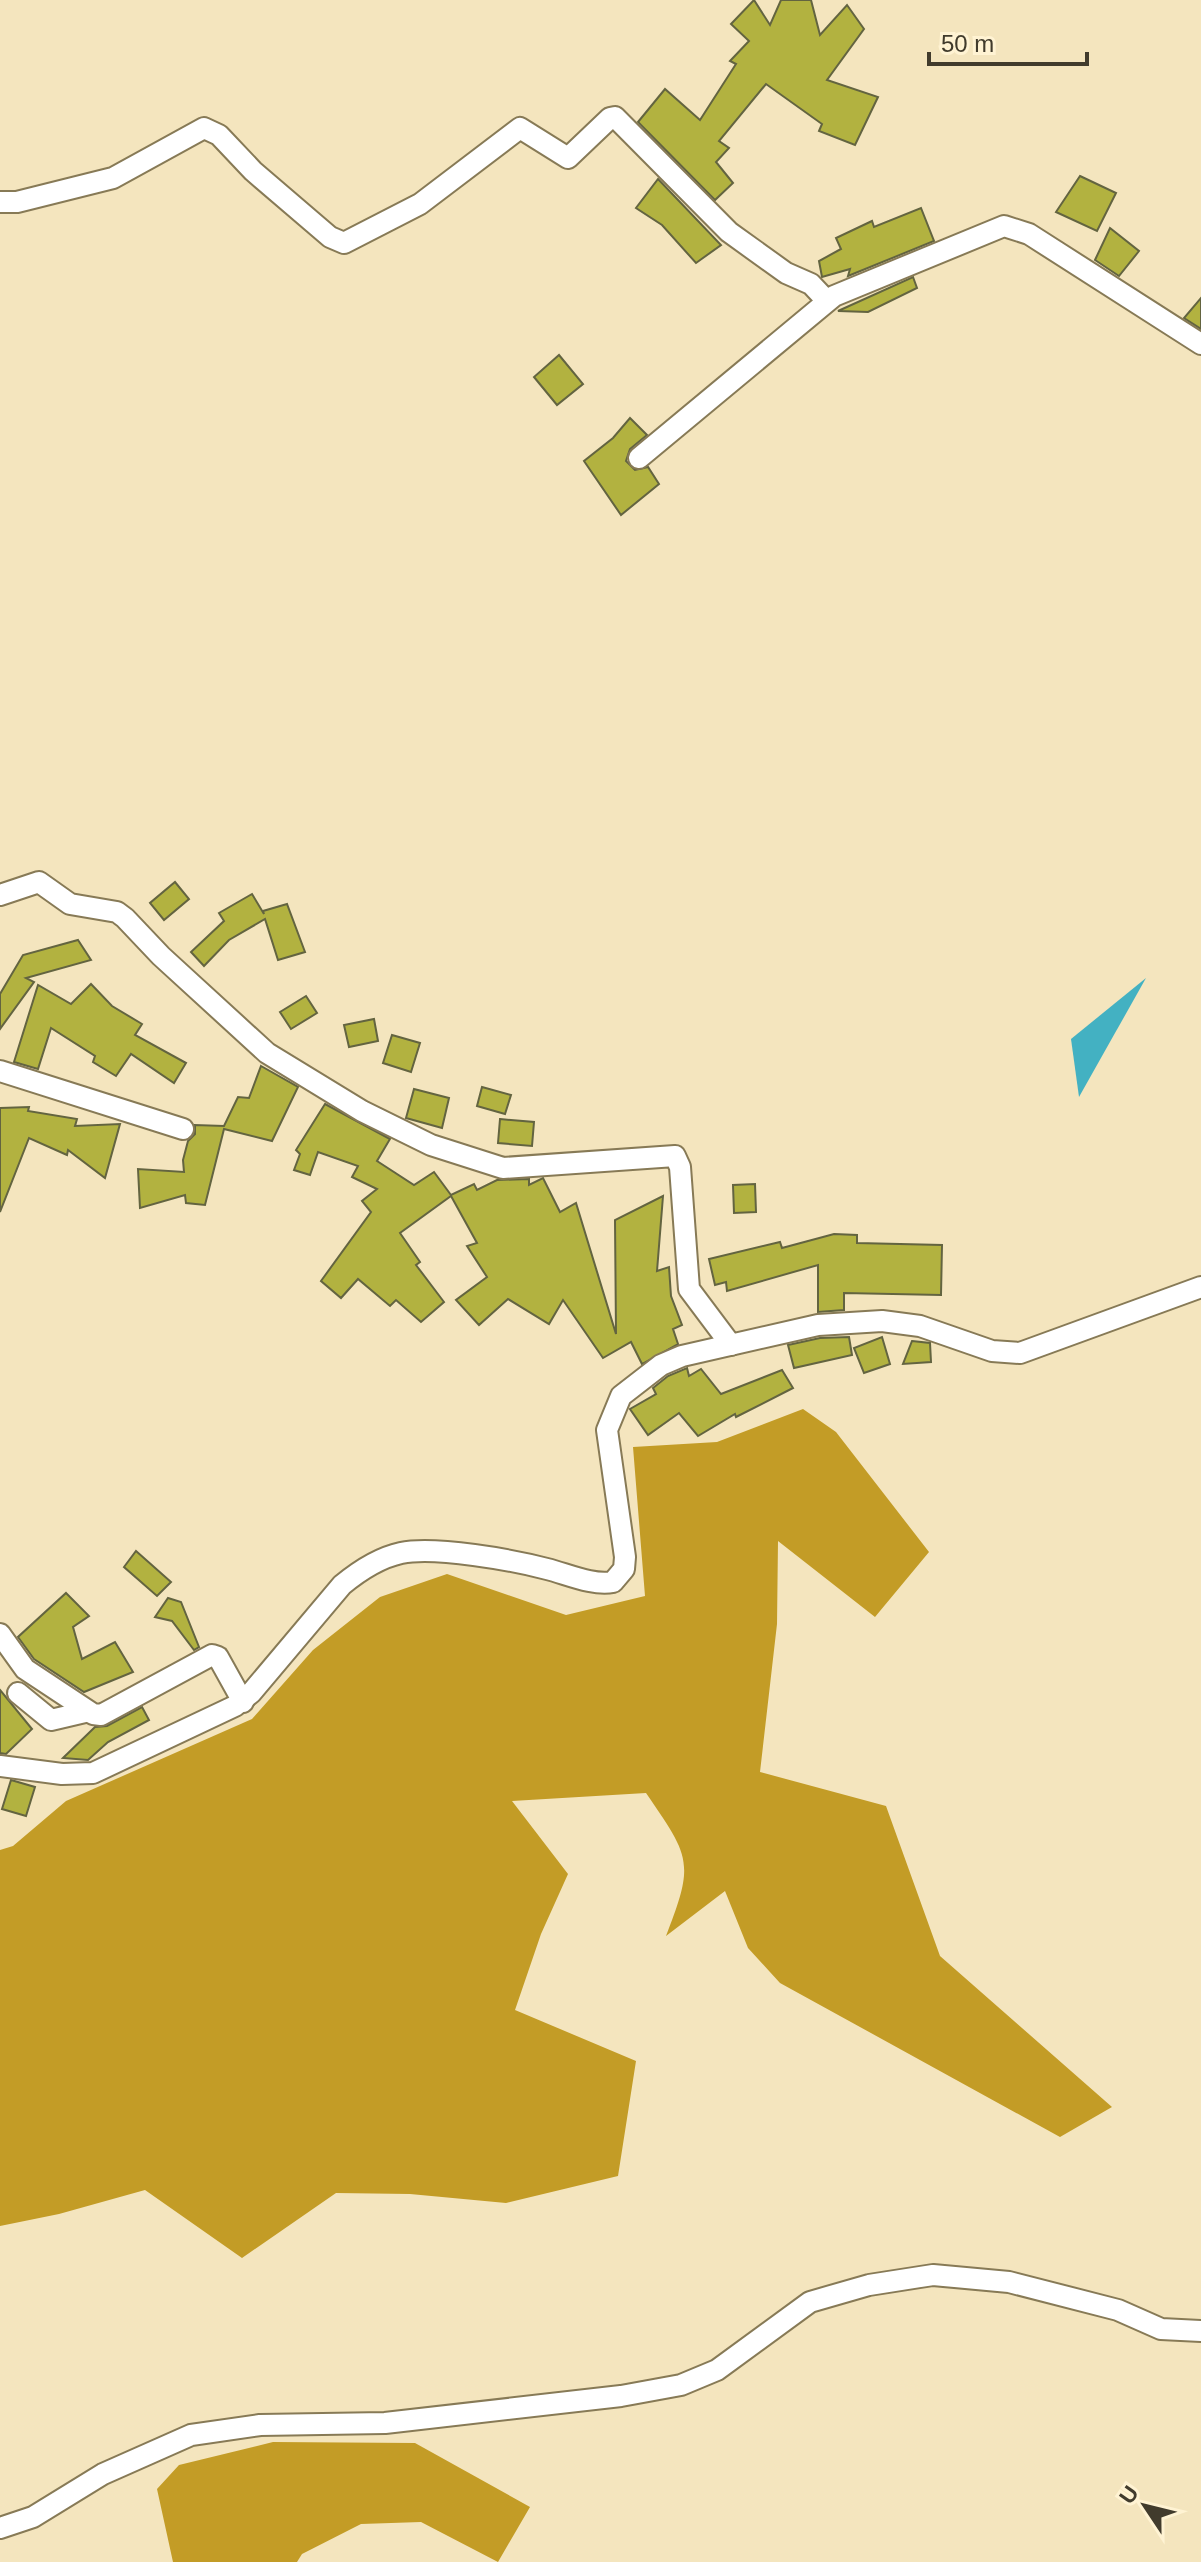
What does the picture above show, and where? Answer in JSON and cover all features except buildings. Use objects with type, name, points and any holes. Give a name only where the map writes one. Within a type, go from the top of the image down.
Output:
[{"type":"street","points":[[0,202],[17,202],[113,178],[188,133],[204,128],[219,135],[253,171],[330,237],[344,243],[420,204],[520,128],[568,158],[615,117],[729,232],[786,273],[811,284],[827,301]]},
{"type":"street","points":[[639,458],[827,301],[994,229],[1013,226],[1201,344]]},
{"type":"street","points":[[0,895],[39,882],[70,904],[117,912],[267,1053],[362,1111],[431,1145],[503,1168],[675,1156],[680,1167],[689,1289],[731,1345]]},
{"type":"street","points":[[0,1071],[183,1129]]},
{"type":"street","points":[[0,1766],[62,1774],[93,1773],[243,1702],[342,1585],[359,1571],[398,1554],[419,1551],[519,1563],[599,1583],[613,1582],[624,1569],[625,1557],[607,1430],[621,1396],[661,1365],[682,1356],[818,1325],[882,1321],[933,1330],[992,1351],[1020,1353],[1201,1287]]},
{"type":"street","points":[[0,1634],[25,1669],[85,1712]]},
{"type":"street","points":[[18,1693],[51,1720],[85,1712],[101,1715],[212,1655],[218,1657],[243,1702]]},
{"type":"street","points":[[0,2528],[33,2517],[103,2474],[191,2435],[260,2425],[385,2423],[621,2396],[681,2385],[717,2370],[810,2302],[869,2285],[933,2275],[1009,2282],[1118,2310],[1161,2329],[1201,2331]]},
{"type":"shaded area","points":[[803,1409],[836,1432],[929,1552],[875,1617],[778,1541],[777,1624],[760,1772],[886,1806],[940,1956],[1112,2107],[1060,2137],[780,1983],[748,1948],[725,1891],[666,1936],[681,1891],[683,1861],[672,1832],[646,1793],[512,1801],[568,1874],[541,1934],[515,2010],[636,2061],[618,2176],[506,2203],[410,2194],[336,2193],[242,2258],[145,2190],[59,2214],[0,2226],[0,1850],[13,1846],[66,1801],[252,1719],[313,1650],[380,1597],[447,1574],[566,1615],[645,1596],[633,1447],[717,1442]]},
{"type":"shaded area","points":[[273,2442],[415,2443],[530,2507],[498,2562],[421,2522],[361,2524],[302,2554],[297,2562],[173,2562],[157,2489],[179,2465]]},
{"type":"water","points":[[1146,978],[1079,1097],[1071,1039]]}]
